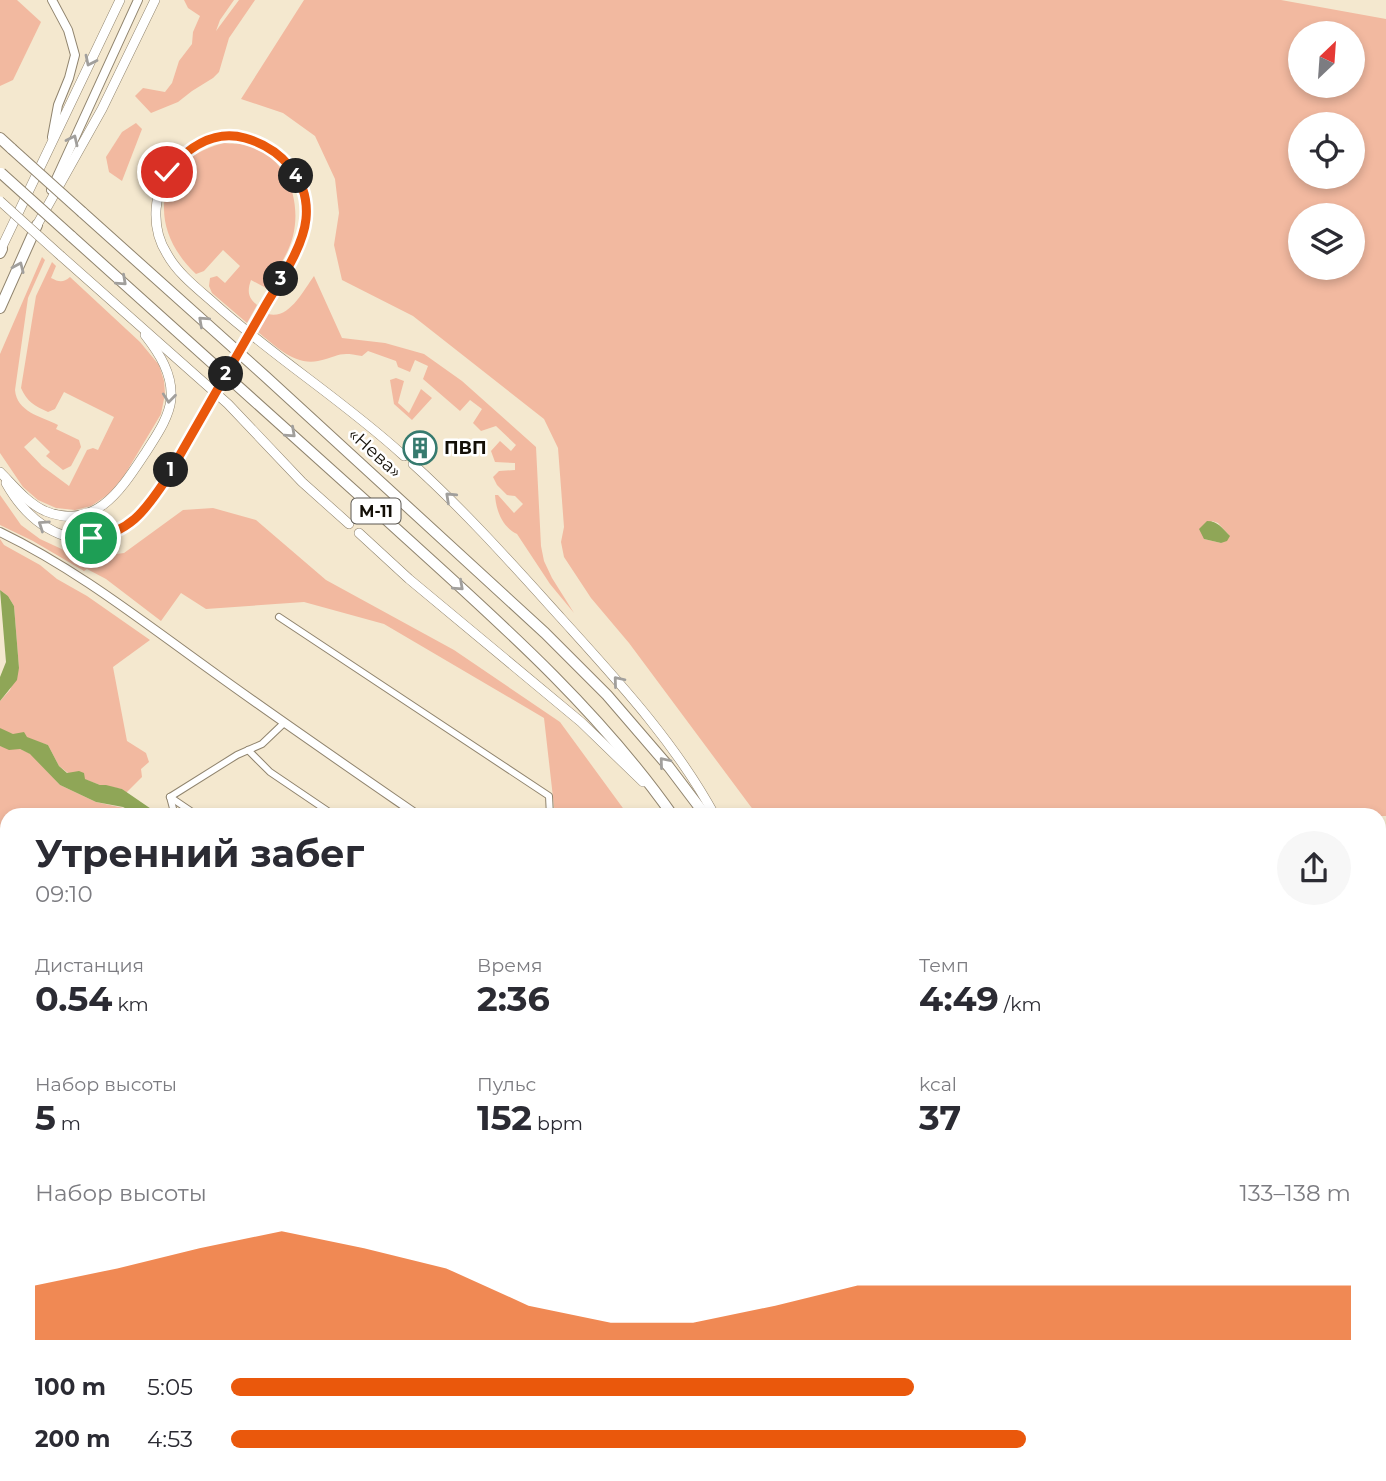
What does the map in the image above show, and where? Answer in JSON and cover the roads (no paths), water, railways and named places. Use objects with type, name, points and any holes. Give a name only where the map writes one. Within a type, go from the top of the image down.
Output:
[{"type":"highway","name":"«Нева»","points":[[0,138],[545,633],[607,695],[669,767],[700,808]]},
{"type":"highway","name":"М-11","points":[[0,173],[491,616],[592,716],[667,808]]},
{"type":"highway","points":[[0,308],[37,225]]},
{"type":"main road","points":[[1,251],[120,0]]},
{"type":"main road","points":[[37,225],[102,109],[155,0]]},
{"type":"main road","name":"М-11","points":[[0,472],[24,510],[45,527],[77,538],[104,536],[118,531],[132,522],[149,505],[198,424],[270,298],[301,237],[306,220],[303,190],[289,163],[259,142],[238,136],[219,136],[204,141],[178,159],[161,185],[156,201],[156,214],[158,235],[167,255],[183,274],[242,328],[362,418],[404,456]]},
{"type":"main road","name":"М-11","points":[[0,201],[228,404],[302,482],[349,524]]},
{"type":"main road","name":"М-11","points":[[0,472],[36,506],[59,515],[86,514],[100,508],[120,490],[160,430],[171,399],[170,383],[161,358],[131,318]]},
{"type":"main road","points":[[414,464],[454,501],[617,679],[673,750],[710,808]]},
{"type":"main road","name":"М-11","points":[[359,533],[409,579],[581,722],[664,803]]},
{"type":"street","points":[[51,143],[58,105],[75,55],[68,30],[52,0]]},
{"type":"street","points":[[37,225],[66,154],[138,0]]},
{"type":"street","points":[[0,532],[40,553],[133,614],[407,808]]},
{"type":"street","points":[[279,617],[549,796],[550,808]]},
{"type":"street","points":[[170,797],[237,755],[262,744],[284,723]]},
{"type":"street","points":[[248,750],[270,772],[323,808]]},
{"type":"street","points":[[170,797],[173,808]]},
{"type":"street","points":[[170,797],[186,808]]},
{"type":"place","name":"ПВП","points":[[420,448]]}]
